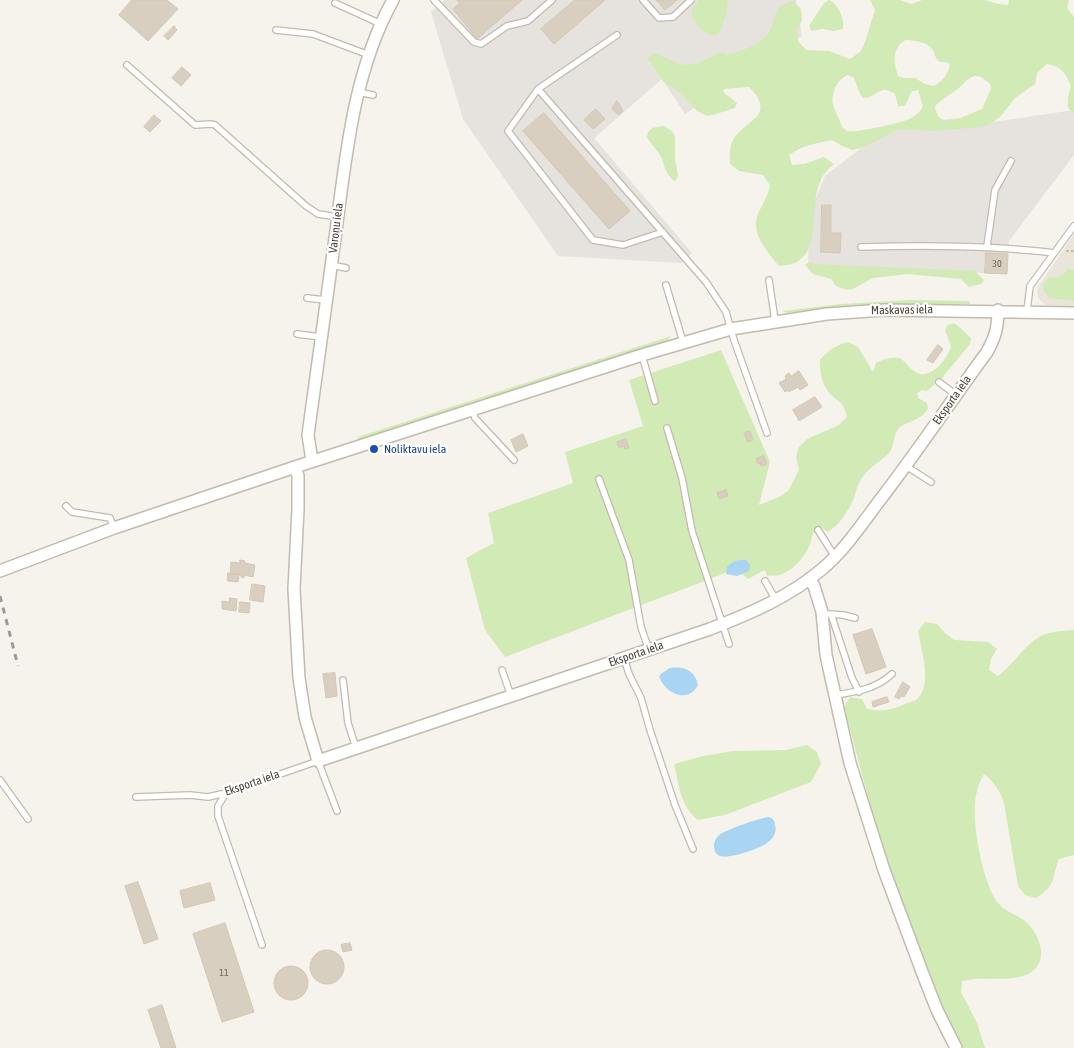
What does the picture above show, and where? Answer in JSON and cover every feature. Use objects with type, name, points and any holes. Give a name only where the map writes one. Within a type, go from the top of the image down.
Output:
[{"type":"street","name":"Varoņu iela","points":[[312,461],[308,445],[308,435],[342,183],[358,92],[369,55],[393,0]]},
{"type":"street","name":"Maskavas iela","points":[[731,329],[827,314],[884,310],[998,310],[1074,313]]},
{"type":"street","name":"Eksporta iela","points":[[318,761],[742,617],[776,600],[809,579],[835,557],[854,535],[956,395],[994,340],[997,329],[998,310]]},
{"type":"street","points":[[0,571],[114,528],[312,461],[683,342],[731,329]]},
{"type":"street","points":[[295,467],[298,476],[298,509],[294,589],[299,678],[305,717],[318,761]]},
{"type":"street","points":[[809,579],[827,614],[826,655],[850,764],[884,870],[927,986],[956,1048]]},
{"type":"lane","points":[[434,0],[474,42],[481,44],[507,26],[528,21],[552,0]]},
{"type":"lane","points":[[643,0],[660,18],[673,16],[691,0]]},
{"type":"lane","points":[[335,3],[381,24]]},
{"type":"lane","points":[[276,30],[313,34],[369,55]]},
{"type":"lane","points":[[617,35],[538,89],[508,131],[593,240],[623,246],[663,232]]},
{"type":"lane","points":[[127,65],[195,125],[215,125],[312,210],[318,214],[338,217]]},
{"type":"lane","points":[[538,89],[706,282],[726,312],[767,433]]},
{"type":"lane","points":[[358,92],[373,94]]},
{"type":"lane","points":[[987,246],[995,190],[1011,161]]},
{"type":"lane","points":[[1027,311],[1030,286],[1074,226]]},
{"type":"lane","points":[[861,247],[987,246],[1054,253]]},
{"type":"lane","points":[[331,265],[346,268]]},
{"type":"lane","points":[[769,280],[776,321]]},
{"type":"lane","points":[[666,285],[683,342]]},
{"type":"lane","points":[[307,298],[326,300]]},
{"type":"lane","points":[[297,334],[321,338]]},
{"type":"lane","points":[[642,355],[655,401]]},
{"type":"lane","points":[[939,382],[956,395]]},
{"type":"lane","points":[[472,409],[475,418],[514,460]]},
{"type":"lane","points":[[667,428],[682,478],[692,531],[730,644]]},
{"type":"lane","points":[[906,466],[931,482]]},
{"type":"lane","points":[[599,479],[629,560],[641,627],[649,650]]},
{"type":"lane","points":[[66,506],[72,512],[110,518],[114,528]]},
{"type":"lane","points":[[818,530],[835,557]]},
{"type":"lane","points":[[765,581],[776,600]]},
{"type":"lane","points":[[855,618],[843,614],[827,614],[859,692]]},
{"type":"lane","points":[[624,658],[629,674],[641,698],[675,805],[693,848]]},
{"type":"lane","points":[[502,670],[511,696]]},
{"type":"lane","points":[[835,695],[859,692],[885,681],[892,674]]},
{"type":"lane","points":[[343,680],[348,723],[356,748]]},
{"type":"lane","points":[[318,761],[338,811]]},
{"type":"lane","name":"Eksporta iela","points":[[136,797],[190,795],[208,797],[226,793],[318,761]]},
{"type":"lane","points":[[0,780],[28,819]]},
{"type":"lane","points":[[226,793],[218,806],[218,816],[262,945]]},
{"type":"shaded area","points":[[445,0],[796,0],[802,36],[685,114],[662,79],[594,138],[692,253],[682,263],[558,256],[463,119],[431,12]]},
{"type":"shaded area","points":[[1074,110],[1074,155],[1009,241],[1007,274],[808,264],[810,213],[825,176],[891,125],[980,116],[980,124]]},
{"type":"shaded area","points":[[1074,234],[1074,307],[1047,306],[1038,298],[1037,288]]},
{"type":"green space","points":[[699,0],[727,0],[725,18],[718,35],[709,34],[704,31],[693,19],[692,10]]},
{"type":"green space","points":[[829,0],[840,12],[843,29],[811,31],[809,26],[824,3]]},
{"type":"green space","points":[[870,0],[899,0],[912,4],[922,0],[985,0],[1008,5],[1009,0],[1069,0],[1067,8],[1074,17],[1074,113],[1068,108],[1071,86],[1067,77],[1060,69],[1047,64],[1037,73],[1035,84],[1015,98],[1001,116],[991,124],[981,127],[933,131],[897,130],[864,147],[853,150],[832,140],[799,149],[789,155],[792,165],[804,164],[824,157],[834,164],[823,177],[817,191],[812,234],[807,253],[796,262],[779,266],[761,242],[756,228],[758,214],[770,185],[763,175],[739,171],[730,164],[730,149],[733,140],[760,111],[757,97],[749,87],[724,89],[723,92],[737,103],[735,108],[707,116],[697,111],[681,94],[663,81],[648,59],[652,54],[657,54],[681,65],[691,65],[724,52],[726,55],[748,48],[758,43],[770,31],[780,7],[793,1],[801,9],[802,20],[797,30],[798,41],[806,50],[829,51],[850,59],[860,52],[875,10]],"holes":[[[905,40],[924,43],[932,49],[940,62],[950,64],[947,74],[940,82],[934,86],[925,84],[915,78],[898,76],[895,56],[897,48]],[[848,75],[854,78],[863,98],[886,90],[895,94],[898,106],[904,106],[912,91],[918,90],[923,106],[915,116],[905,121],[848,131],[841,124],[833,104],[834,91],[844,77]],[[972,77],[981,77],[990,84],[991,89],[982,109],[954,120],[947,121],[942,119],[937,114],[935,106]]]},
{"type":"green space","points":[[663,126],[672,131],[675,136],[675,159],[678,175],[674,181],[667,173],[660,154],[647,137],[648,132],[652,128]]},
{"type":"green space","points":[[809,262],[814,264],[975,271],[984,280],[981,284],[969,287],[961,279],[907,274],[873,278],[853,289],[847,290],[836,286],[831,279],[813,274],[805,265]]},
{"type":"green space","points":[[1068,269],[1074,270],[1074,301],[1049,298],[1043,290],[1045,282],[1049,277],[1060,277]]},
{"type":"green space","points":[[910,300],[968,301],[970,304],[878,304],[787,313],[782,311],[841,304]]},
{"type":"green space","points":[[954,323],[971,338],[970,344],[942,378],[927,391],[922,390],[917,393],[918,398],[927,403],[928,409],[918,419],[899,428],[891,450],[862,478],[852,503],[843,517],[828,532],[819,526],[804,555],[789,570],[780,575],[767,576],[765,570],[748,579],[736,569],[505,657],[485,630],[466,558],[494,543],[488,513],[573,483],[565,452],[643,426],[629,380],[721,350],[770,462],[759,505],[788,491],[799,470],[796,457],[799,447],[807,439],[839,425],[847,417],[843,407],[827,390],[822,379],[820,360],[826,353],[836,346],[848,342],[858,347],[873,372],[876,363],[887,359],[899,358],[914,371],[926,374],[937,368],[946,357],[951,346],[945,330],[948,325]]},
{"type":"green space","points":[[671,336],[667,341],[357,440],[358,437]]},
{"type":"green space","points":[[925,622],[937,624],[954,640],[988,642],[997,649],[991,659],[989,670],[998,676],[1039,637],[1051,632],[1074,630],[1074,855],[1059,859],[1050,885],[1036,898],[1025,895],[1018,886],[1004,803],[997,787],[984,774],[976,794],[976,829],[981,858],[989,886],[1000,905],[1030,926],[1041,947],[1040,962],[1030,973],[1014,978],[970,979],[962,981],[961,992],[977,1023],[985,1048],[960,1048],[926,967],[882,849],[844,707],[850,697],[862,699],[867,709],[877,710],[896,708],[918,698],[923,691],[925,674],[918,631]]},
{"type":"green space","points":[[807,745],[817,752],[821,764],[811,782],[725,815],[698,820],[684,802],[674,764],[703,756],[733,751],[786,750]]},
{"type":"water","points":[[738,560],[746,560],[750,565],[749,571],[737,576],[726,574],[727,567],[731,564]]},
{"type":"water","points":[[670,668],[680,668],[692,673],[698,685],[694,691],[683,695],[671,692],[666,688],[659,676]]},
{"type":"water","points":[[769,817],[773,819],[775,832],[773,837],[764,845],[734,856],[716,854],[714,843],[717,837],[742,825]]},
{"type":"building","points":[[132,0],[167,0],[178,9],[148,41],[119,15]]},
{"type":"building","points":[[457,0],[522,0],[477,39],[453,9],[460,3]]},
{"type":"building","points":[[575,0],[605,0],[554,44],[541,29]]},
{"type":"building","points":[[657,0],[677,0],[665,10]]},
{"type":"building","points":[[174,26],[177,30],[168,40],[164,36]]},
{"type":"building","points":[[182,67],[191,75],[181,86],[172,78]]},
{"type":"building","points":[[617,101],[623,111],[619,115],[612,109]]},
{"type":"building","points":[[596,109],[605,119],[593,129],[584,120]]},
{"type":"building","points":[[544,113],[630,211],[609,229],[523,131]]},
{"type":"building","points":[[154,115],[161,121],[150,132],[144,127]]},
{"type":"building","points":[[822,205],[831,205],[831,233],[841,233],[840,253],[821,252]]},
{"type":"building","points":[[986,253],[1008,254],[1007,274],[985,273]]},
{"type":"building","points":[[938,345],[943,349],[933,363],[927,360]]},
{"type":"building","points":[[799,371],[808,385],[800,390],[798,387],[785,392],[779,383],[786,379],[785,376],[789,373],[791,376]]},
{"type":"building","points":[[815,397],[822,407],[799,421],[793,410]]},
{"type":"building","points":[[750,431],[753,440],[747,442],[744,433]]},
{"type":"building","points":[[523,434],[528,446],[516,452],[511,440]]},
{"type":"building","points":[[626,439],[629,448],[625,449],[624,446],[619,448],[617,442]]},
{"type":"building","points":[[764,456],[767,464],[761,466],[756,459]]},
{"type":"building","points":[[726,490],[728,496],[719,499],[717,493]]},
{"type":"building","points":[[240,560],[255,565],[253,577],[244,575],[244,578],[241,575],[230,574],[231,562],[240,563]]},
{"type":"building","points":[[228,573],[239,575],[238,582],[228,581]]},
{"type":"building","points":[[252,584],[265,586],[263,602],[250,600]]},
{"type":"building","points":[[230,598],[237,599],[236,611],[222,609],[222,601],[229,602]]},
{"type":"building","points":[[240,602],[250,603],[249,613],[239,612]]},
{"type":"building","points":[[872,629],[886,667],[866,674],[853,635]]},
{"type":"building","points":[[335,673],[337,696],[326,698],[323,674]]},
{"type":"building","points":[[903,682],[910,687],[904,697],[901,696],[899,699],[895,697]]},
{"type":"building","points":[[887,697],[889,702],[873,707],[872,702]]},
{"type":"building","points":[[138,882],[158,939],[144,944],[125,886]]},
{"type":"building","points":[[210,883],[215,900],[184,908],[180,891]]},
{"type":"building","points":[[225,923],[254,1012],[222,1022],[193,934]]},
{"type":"building","points":[[350,943],[352,950],[343,952],[341,945]]},
{"type":"building","points":[[327,950],[339,955],[344,967],[339,979],[327,984],[315,979],[310,967],[315,955]]},
{"type":"building","points":[[291,966],[303,971],[308,983],[303,995],[291,1000],[279,995],[274,983],[279,971]]},
{"type":"building","points":[[162,1005],[176,1048],[161,1048],[148,1010]]},
{"type":"railway","points":[[0,596],[18,666]]},
{"type":"place","name":"Noliktavu iela","points":[[374,449]]}]
